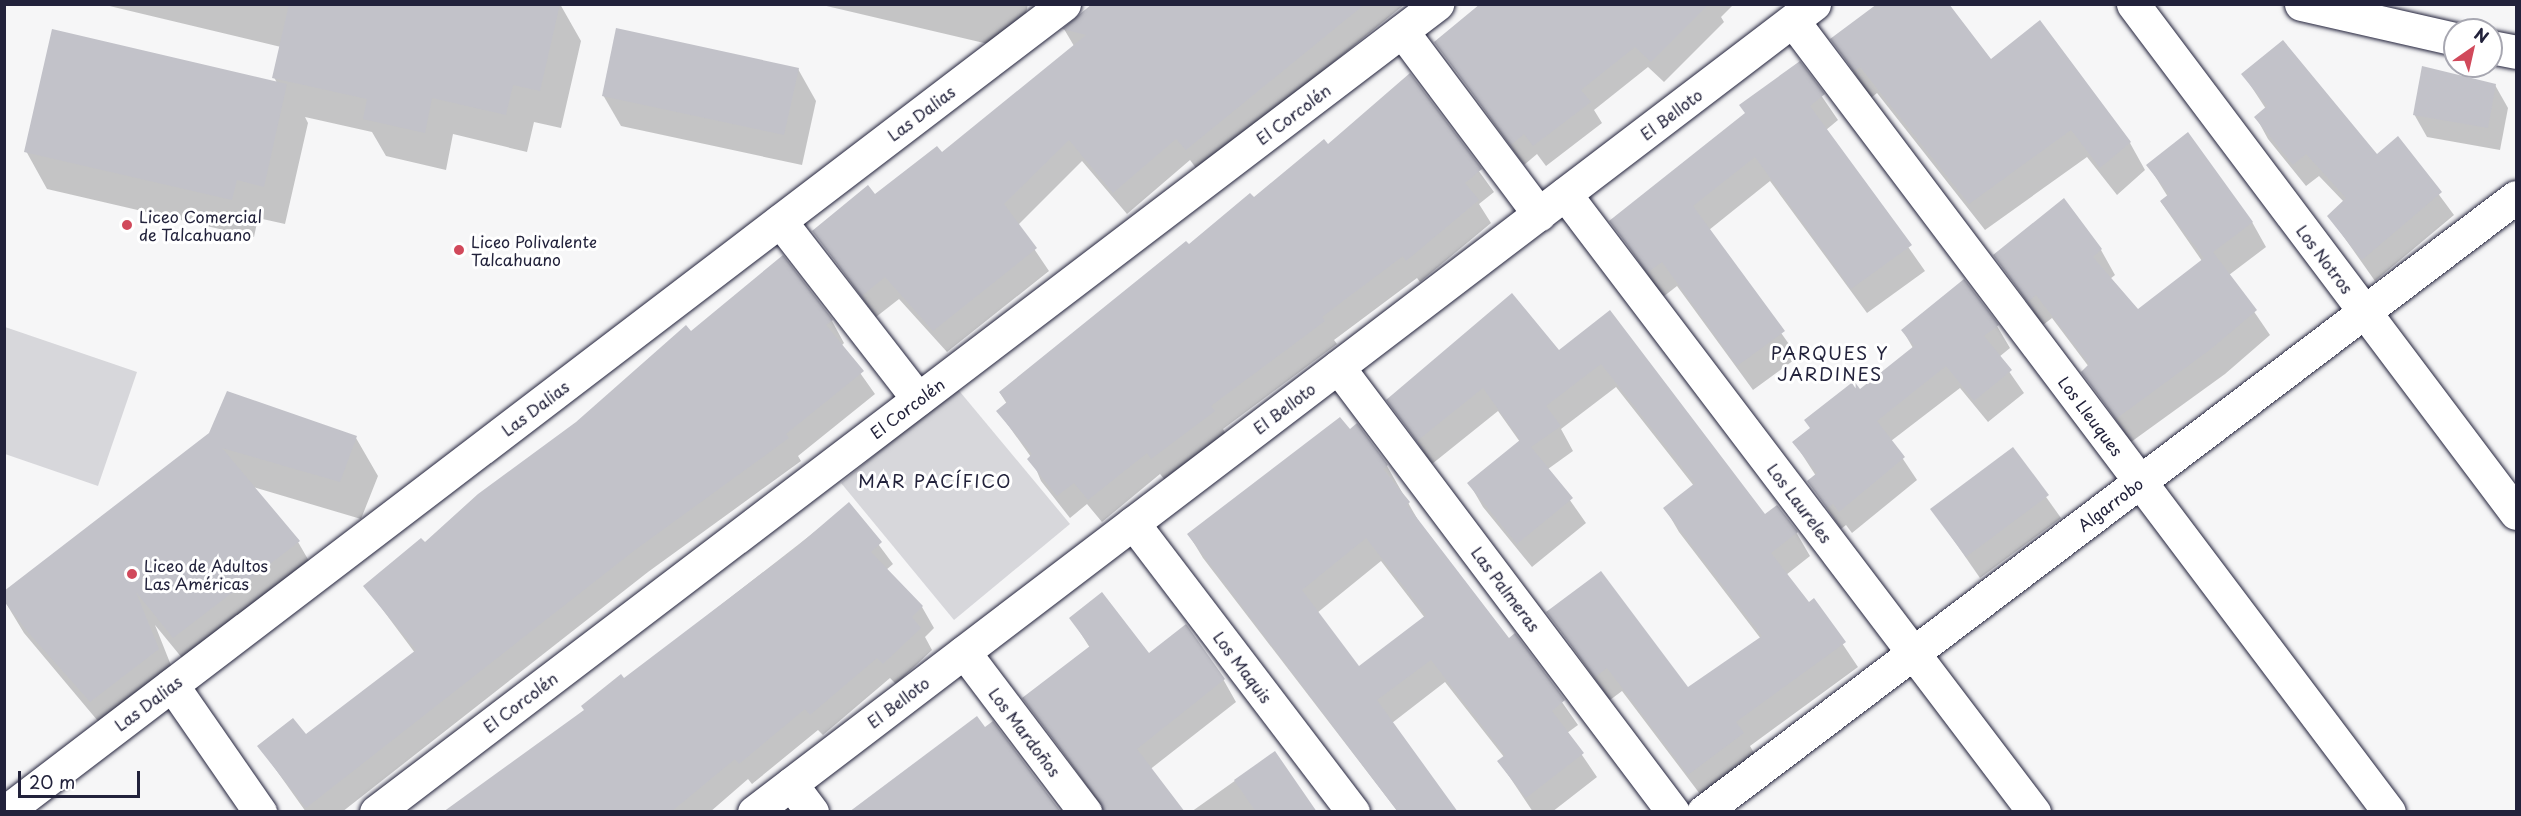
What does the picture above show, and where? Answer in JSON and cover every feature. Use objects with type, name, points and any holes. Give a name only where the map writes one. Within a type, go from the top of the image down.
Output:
[{"type":"street","name":"Las Dalias","points":[[5,812],[1065,4]]},
{"type":"street","name":"El Corcolén","points":[[376,812],[1437,4]]},
{"type":"street","name":"Los Notros","points":[[2133,4],[2517,513]]},
{"type":"street","points":[[2301,4],[2443,36]]},
{"type":"street","name":"El Belloto","points":[[754,812],[1804,13]]},
{"type":"street","name":"Los Lleuques","points":[[1804,13],[2140,482],[2389,812]]},
{"type":"street","points":[[1401,32],[1539,214]]},
{"type":"street","name":"Los Laureles","points":[[1565,194],[2034,812]]},
{"type":"street","name":"Algarrobo","points":[[1703,812],[2517,196]]},
{"type":"street","points":[[780,221],[918,399]]},
{"type":"street","name":"Las Palmeras","points":[[1338,367],[1674,812]]},
{"type":"street","name":"Los Maquis","points":[[1133,523],[1353,812]]},
{"type":"street","name":"Los Mardoños","points":[[964,652],[1085,812]]},
{"type":"street","points":[[172,685],[260,812]]},
{"type":"street","points":[[791,784],[812,812]]},
{"type":"shaded area","points":[[5,327],[137,372],[98,486],[5,454]]},
{"type":"shaded area","points":[[956,387],[1070,524],[954,620],[841,483]]},
{"type":"building","points":[[289,4],[560,4],[540,91],[513,85],[506,115],[432,98],[425,133],[363,119],[367,99],[272,78]]},
{"type":"building","points":[[1092,4],[1365,4],[1186,150],[1176,139],[1113,193],[1069,140],[1004,204],[1037,248],[933,331],[885,277],[862,296],[812,231],[868,185],[875,194],[937,146],[942,152],[1086,35],[1062,29]]},
{"type":"building","points":[[1480,4],[1709,4],[1651,62],[1635,47],[1581,90],[1591,102],[1533,146],[1524,134],[1511,145],[1434,42]]},
{"type":"building","points":[[1877,4],[1949,4],[1991,59],[2040,20],[2131,142],[2100,168],[2071,130],[1969,204],[1860,67],[1854,71],[1830,39]]},
{"type":"building","points":[[616,28],[799,68],[784,135],[602,96]]},
{"type":"building","points":[[52,29],[287,84],[264,187],[237,180],[232,200],[24,152]]},
{"type":"building","points":[[2283,40],[2377,154],[2398,136],[2442,192],[2362,260],[2327,216],[2346,198],[2306,154],[2293,165],[2254,117],[2267,106],[2241,74]]},
{"type":"building","points":[[1800,61],[1825,94],[1810,106],[1912,245],[1851,289],[1755,157],[1693,206],[1785,331],[1737,366],[1662,262],[1648,272],[1609,221],[1745,113],[1739,105]]},
{"type":"building","points":[[2422,66],[2443,71],[2443,78],[2471,78],[2496,84],[2488,128],[2413,115]]},
{"type":"building","points":[[1410,73],[1482,169],[1465,183],[1479,200],[1406,261],[1403,256],[1322,317],[1325,321],[1211,406],[1215,411],[1151,459],[1147,453],[1088,500],[1074,483],[1057,496],[1027,459],[1032,454],[996,411],[1007,402],[999,392],[1186,241],[1189,244],[1250,193],[1254,197],[1324,139],[1328,144]]},
{"type":"building","points":[[2188,132],[2253,222],[2213,252],[2257,310],[2211,349],[2116,419],[2081,372],[2089,364],[2036,295],[2028,302],[1993,255],[2064,198],[2102,249],[2093,257],[2138,309],[2204,258],[2160,201],[2169,194],[2146,165]]},
{"type":"building","points":[[783,255],[833,320],[826,325],[864,371],[786,434],[789,438],[635,550],[306,808],[257,746],[293,718],[306,734],[416,650],[363,586],[421,538],[425,542],[478,494],[576,422],[686,325],[691,331]]},
{"type":"building","points":[[1964,279],[1999,325],[1984,336],[2012,370],[1974,401],[1946,366],[1877,421],[1905,457],[1839,512],[1833,504],[1827,508],[1807,481],[1817,473],[1792,442],[1810,428],[1804,420],[1854,381],[1860,389],[1914,346],[1901,330]]},
{"type":"building","points":[[1512,293],[1559,350],[1610,310],[1765,514],[1777,505],[1798,532],[1771,553],[1809,602],[1814,598],[1846,642],[1736,722],[1744,733],[1688,775],[1607,668],[1595,677],[1546,612],[1601,571],[1688,687],[1762,636],[1663,508],[1695,483],[1601,364],[1546,406],[1561,426],[1531,447],[1573,498],[1517,544],[1467,483],[1520,440],[1483,388],[1417,441],[1386,400]]},
{"type":"building","points":[[227,391],[357,436],[340,482],[222,448],[300,541],[173,638],[136,592],[159,649],[90,702],[27,631],[4,601],[4,591],[209,433]]},
{"type":"building","points":[[1340,417],[1350,429],[1357,423],[1388,465],[1383,469],[1410,502],[1407,505],[1509,638],[1515,633],[1565,700],[1552,711],[1584,753],[1526,798],[1497,761],[1505,755],[1431,660],[1377,700],[1458,812],[1398,812],[1187,534]],"holes":[[[1366,538],[1426,615],[1359,666],[1302,590]]]},
{"type":"building","points":[[2013,447],[2049,495],[1966,557],[1930,509]]},
{"type":"building","points":[[849,502],[882,542],[871,552],[923,606],[912,617],[921,628],[883,664],[877,658],[810,715],[805,709],[739,764],[735,759],[671,812],[443,812],[584,710],[581,706],[621,674],[624,678],[794,549]]},
{"type":"building","points":[[1102,592],[1149,653],[1186,624],[1225,679],[1137,749],[1185,812],[1103,812],[1100,801],[1022,698],[1090,646],[1069,618]]},
{"type":"building","points":[[977,716],[985,727],[993,721],[1061,812],[849,812]]},
{"type":"building","points":[[1275,751],[1317,812],[1256,812],[1234,780]]},
{"type":"place","name":"Liceo Comercial de Talcahuano","points":[[127,225]]},
{"type":"place","name":"Liceo Polivalente Talcahuano","points":[[459,250]]},
{"type":"place","name":"Liceo de Adultos Las Américas","points":[[132,574]]},
{"type":"district","name":"PARQUES Y JARDINES","points":[[1830,364]]},
{"type":"district","name":"MAR PACÍFICO","points":[[935,481]]}]
